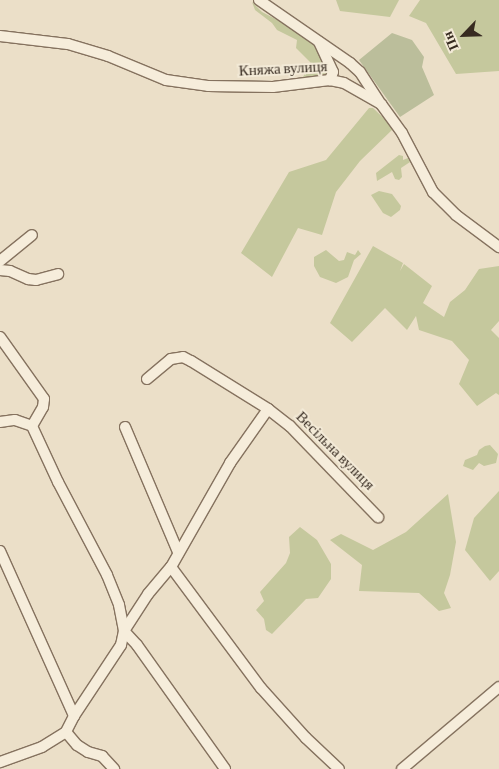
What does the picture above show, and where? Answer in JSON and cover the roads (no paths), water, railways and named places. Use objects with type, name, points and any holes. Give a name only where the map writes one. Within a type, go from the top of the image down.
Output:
[{"type":"street","points":[[259,0],[350,63],[360,72],[381,104]]},
{"type":"street","name":"Княжа вулиця","points":[[0,36],[68,44],[108,56],[166,80],[208,86],[273,87],[332,76],[381,104],[402,133],[433,192],[456,215],[499,247]]},
{"type":"street","points":[[319,41],[332,76],[350,63]]},
{"type":"street","points":[[0,261],[32,235]]},
{"type":"street","points":[[0,270],[10,271],[28,279],[36,280],[58,274]]},
{"type":"street","points":[[0,337],[44,399],[43,407],[32,426]]},
{"type":"street","name":"Весільна вулиця","points":[[147,379],[171,359],[183,357],[268,409],[290,426],[378,517]]},
{"type":"street","points":[[1,764],[42,747],[66,732],[74,716],[121,645],[124,631],[148,594],[170,567],[230,463],[268,409]]},
{"type":"street","points":[[0,422],[15,420],[32,426],[58,482],[107,575],[119,605],[124,631],[137,644],[225,769]]},
{"type":"street","points":[[125,427],[178,552]]},
{"type":"street","points":[[0,551],[74,716]]},
{"type":"street","points":[[170,567],[261,688],[306,738],[339,769]]},
{"type":"street","points":[[402,769],[499,688]]},
{"type":"street","points":[[66,732],[77,745],[88,752],[102,756],[114,769]]}]
